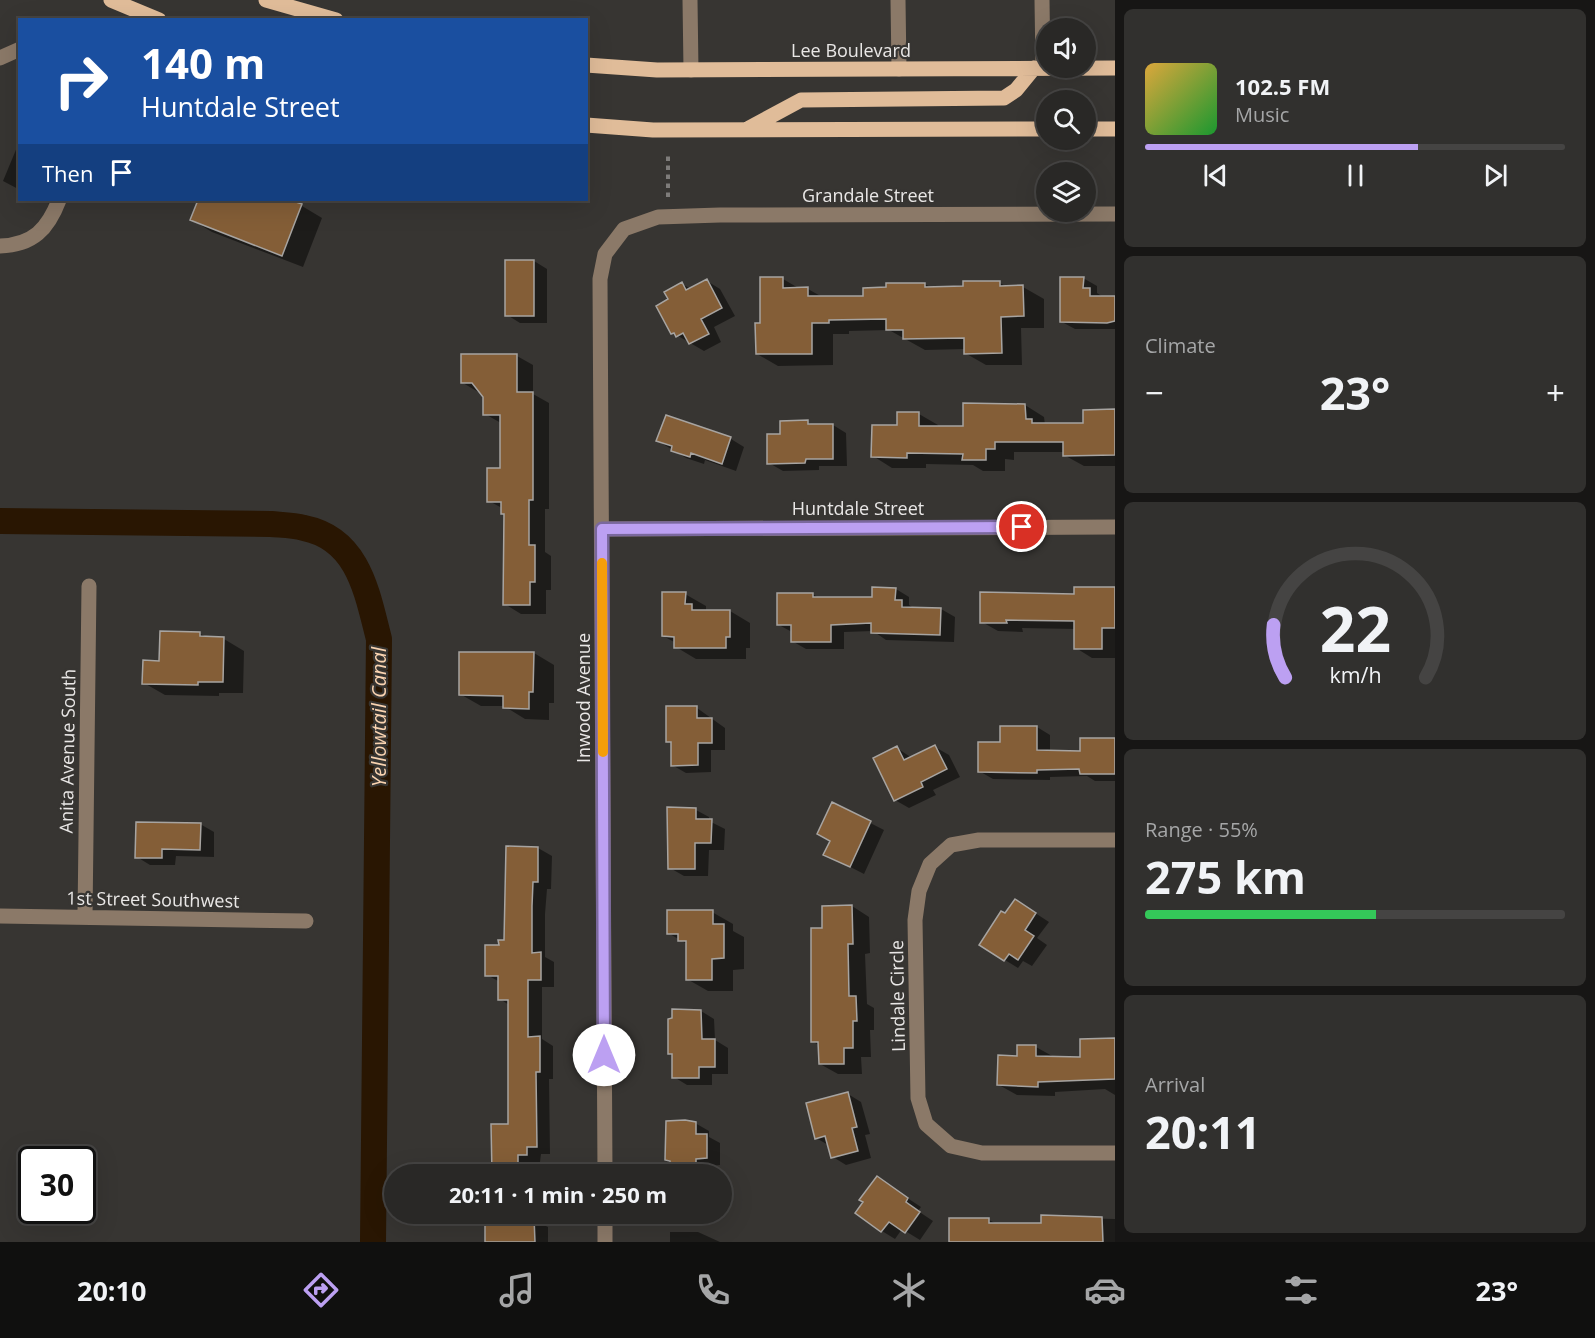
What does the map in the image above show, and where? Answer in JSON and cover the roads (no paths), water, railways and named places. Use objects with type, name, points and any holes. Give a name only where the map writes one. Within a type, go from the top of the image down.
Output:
[{"type":"main road","points":[[111,0],[154,18]]},
{"type":"main road","points":[[266,0],[329,18]]},
{"type":"main road","name":"Lee Boulevard","points":[[588,65],[657,70],[1036,68]]},
{"type":"main road","name":"Lee Boulevard","points":[[1096,68],[1115,68]]},
{"type":"main road","points":[[746,130],[801,100],[1004,98],[1036,71]]},
{"type":"main road","points":[[588,125],[653,130],[1036,129]]},
{"type":"main road","points":[[1096,129],[1115,129]]},
{"type":"street","points":[[690,0],[692,70]]},
{"type":"street","points":[[898,0],[899,69]]},
{"type":"street","points":[[1041,18],[1042,0]]},
{"type":"street","points":[[0,58],[18,50]]},
{"type":"street","points":[[0,246],[28,241],[52,219],[59,201]]},
{"type":"street","name":"Grandale Street","points":[[624,229],[658,217],[720,214],[1115,214]]},
{"type":"street","name":"Inwood Avenue","points":[[605,1164],[600,279],[605,254],[624,229]]},
{"type":"street","name":"Huntdale Street","points":[[602,529],[1115,526]]},
{"type":"street","name":"Anita Avenue South","points":[[85,917],[89,586]]},
{"type":"street","name":"Lindale Circle","points":[[1115,840],[978,840],[951,845],[930,864],[919,891],[915,920],[918,1098],[926,1124],[951,1146],[982,1153],[1115,1153]]},
{"type":"street","name":"1st Street Southwest","points":[[0,916],[306,921]]},
{"type":"street","points":[[605,1224],[605,1242]]},
{"type":"waterway","name":"Yellowtail Canal","points":[[0,521],[292,526],[323,534],[349,556],[358,570],[379,639],[373,1242]]}]
